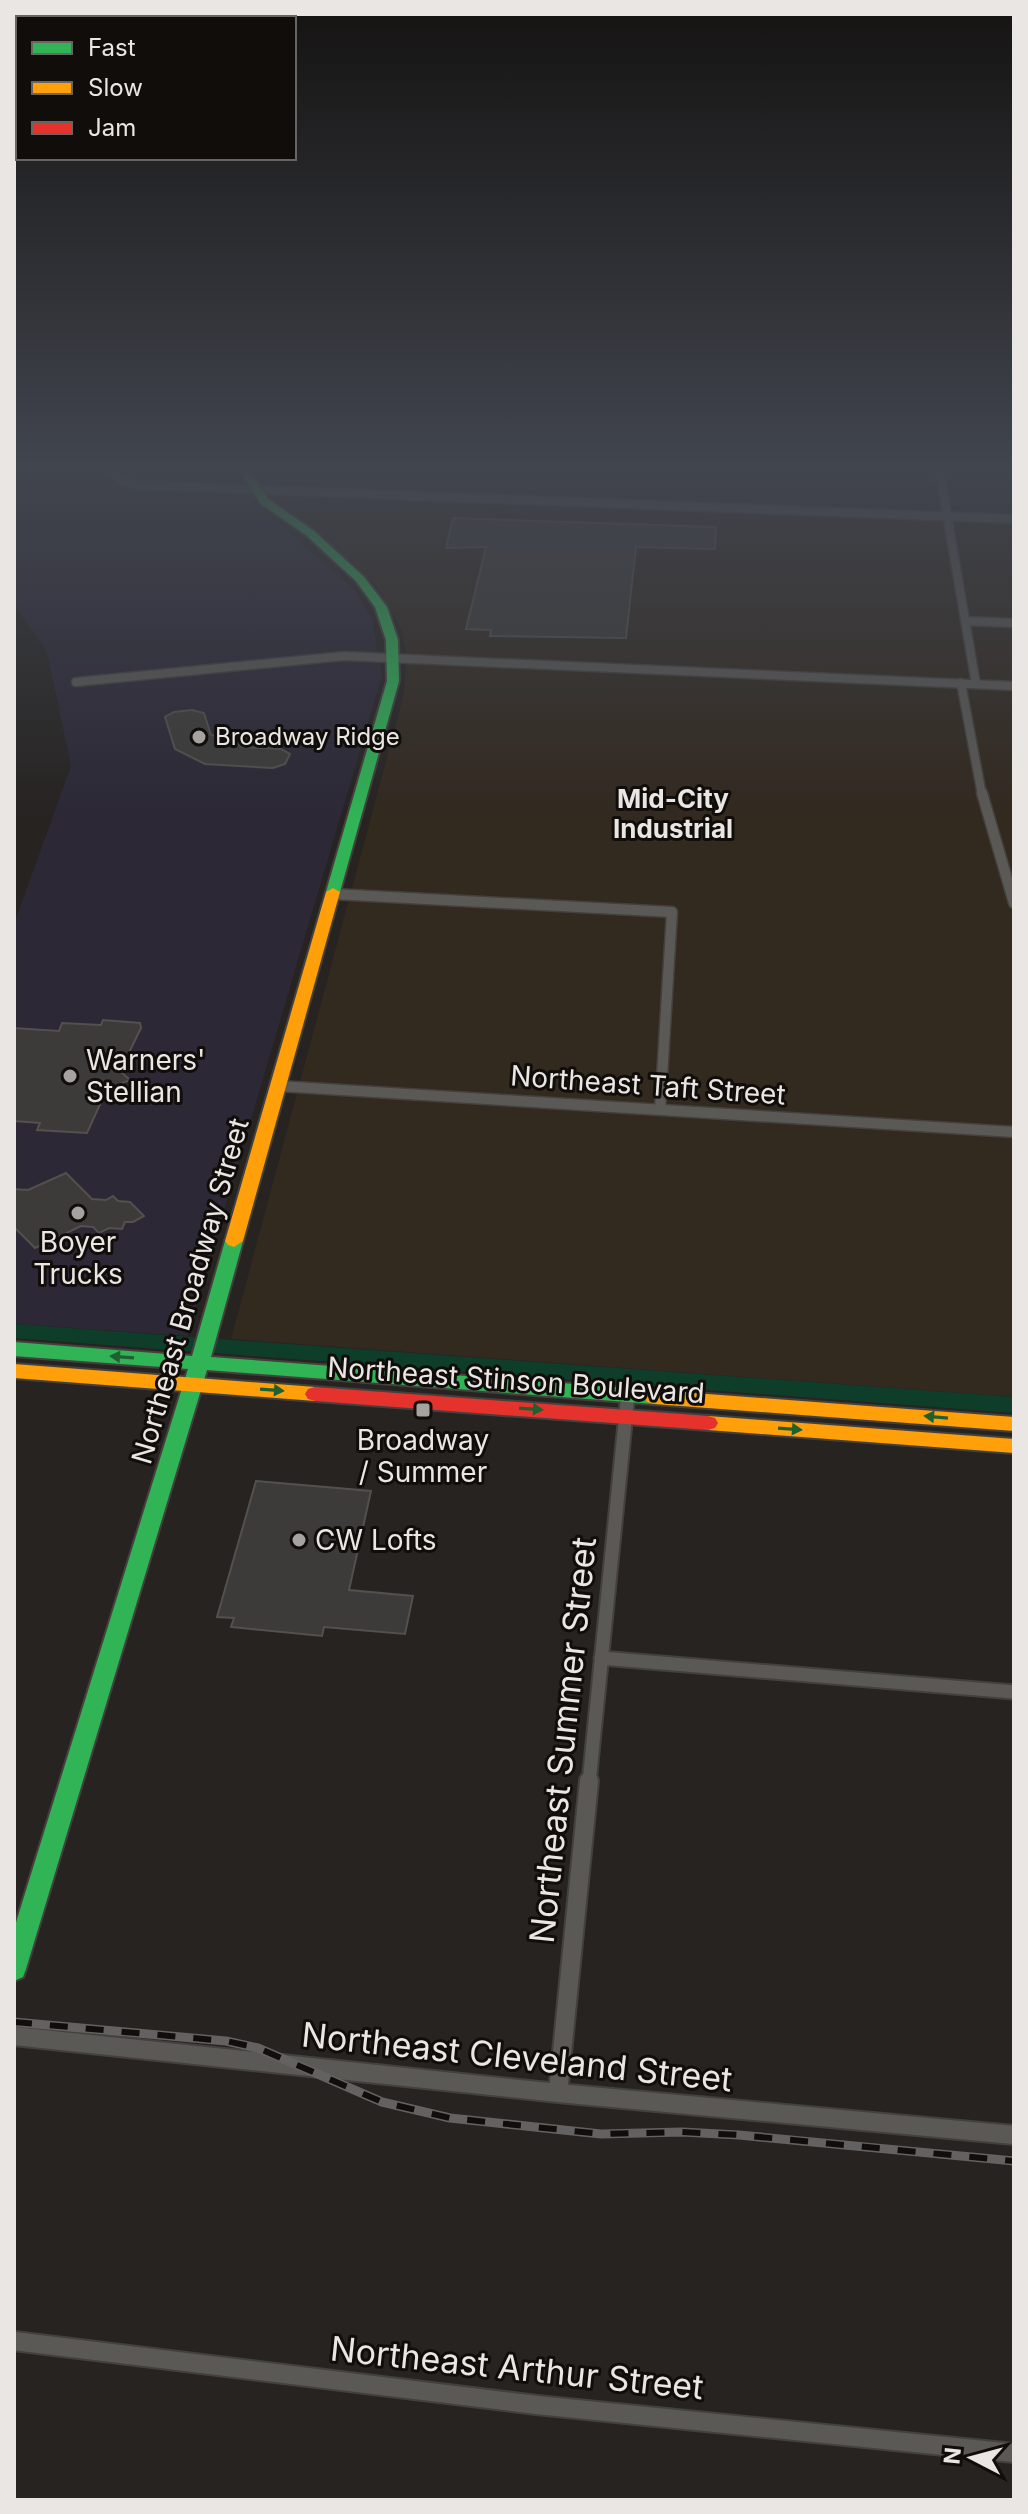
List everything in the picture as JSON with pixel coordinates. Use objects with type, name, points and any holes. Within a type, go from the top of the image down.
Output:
[{"type":"main road","name":"Northeast Broadway Street","points":[[14,1969],[194,1384],[390,698],[395,658],[388,625],[384,609],[366,585]]},
{"type":"main road","name":"Northeast Stinson Boulevard","points":[[14,1349],[1014,1424]]},
{"type":"main road","name":"Northeast Stinson Boulevard","points":[[14,1371],[1014,1446]]},
{"type":"street","points":[[959,585],[976,684]]},
{"type":"street","points":[[965,621],[1014,623]]},
{"type":"street","points":[[76,682],[307,657],[395,658],[1014,686]]},
{"type":"street","points":[[961,683],[979,784],[1014,903]]},
{"type":"street","points":[[333,894],[672,912],[660,1110]]},
{"type":"street","name":"Northeast Taft Street","points":[[278,1086],[1014,1132]]},
{"type":"street","name":"Northeast Summer Street","points":[[558,2093],[628,1393]]},
{"type":"street","points":[[601,1658],[1014,1692]]},
{"type":"street","name":"Northeast Cleveland Street","points":[[14,2036],[558,2093],[1014,2135]]},
{"type":"street","name":"Northeast Arthur Street","points":[[14,2341],[537,2405],[1014,2453]]},
{"type":"shaded area","points":[[14,585],[350,585],[372,620],[382,676],[187,1336],[14,1324],[14,924],[71,766],[47,652],[14,605]]},
{"type":"shaded area","points":[[375,585],[1014,585],[1014,1397],[231,1339],[404,694],[407,653],[401,629]]},
{"type":"green space","points":[[14,1324],[1014,1397],[1014,1413],[14,1338]]},
{"type":"building","points":[[477,585],[632,585],[626,638],[490,636],[491,630],[466,629]]},
{"type":"building","name":"Broadway Ridge","points":[[192,710],[204,713],[211,735],[232,739],[242,747],[281,749],[290,754],[285,764],[273,768],[205,764],[175,749],[165,717],[174,712]]},
{"type":"building","name":"Warners' Stellian","points":[[103,1020],[140,1023],[141,1028],[120,1071],[130,1080],[107,1089],[87,1133],[37,1130],[40,1123],[14,1121],[14,1028],[59,1031],[62,1023],[101,1025]]},
{"type":"building","name":"Boyer Trucks","points":[[66,1173],[92,1199],[106,1200],[113,1196],[118,1201],[130,1202],[144,1216],[133,1222],[125,1222],[122,1229],[109,1228],[99,1233],[93,1227],[81,1226],[35,1248],[14,1227],[14,1189],[28,1190]]},
{"type":"building","name":"CW Lofts","points":[[256,1481],[371,1491],[349,1590],[413,1596],[405,1634],[324,1627],[322,1636],[231,1627],[234,1618],[217,1617]]},
{"type":"railway","points":[[14,2022],[226,2041],[258,2048],[382,2102],[450,2118],[601,2134],[682,2132],[739,2135],[1014,2161]]},
{"type":"traffic: fast","points":[[333,892],[393,681],[392,640],[381,607],[365,585]]},
{"type":"traffic: fast","points":[[14,1969],[184,1418],[234,1241]]},
{"type":"traffic: fast","points":[[14,1349],[654,1397]]},
{"type":"traffic: slow","points":[[234,1241],[333,892]]},
{"type":"traffic: slow","points":[[14,1371],[315,1394]]},
{"type":"traffic: slow","points":[[654,1397],[1014,1424]]},
{"type":"traffic: slow","points":[[708,1423],[1014,1446]]},
{"type":"traffic: jam","points":[[315,1394],[708,1423]]},
{"type":"place","name":"Broadway Ridge","points":[[199,737]]},
{"type":"place","name":"Warners' Stellian","points":[[70,1076]]},
{"type":"place","name":"Boyer Trucks","points":[[78,1213]]},
{"type":"place","name":"Broadway / Summer","points":[[423,1410]]},
{"type":"place","name":"CW Lofts","points":[[299,1540]]},
{"type":"district","name":"Mid-City Industrial","points":[[673,814]]}]
